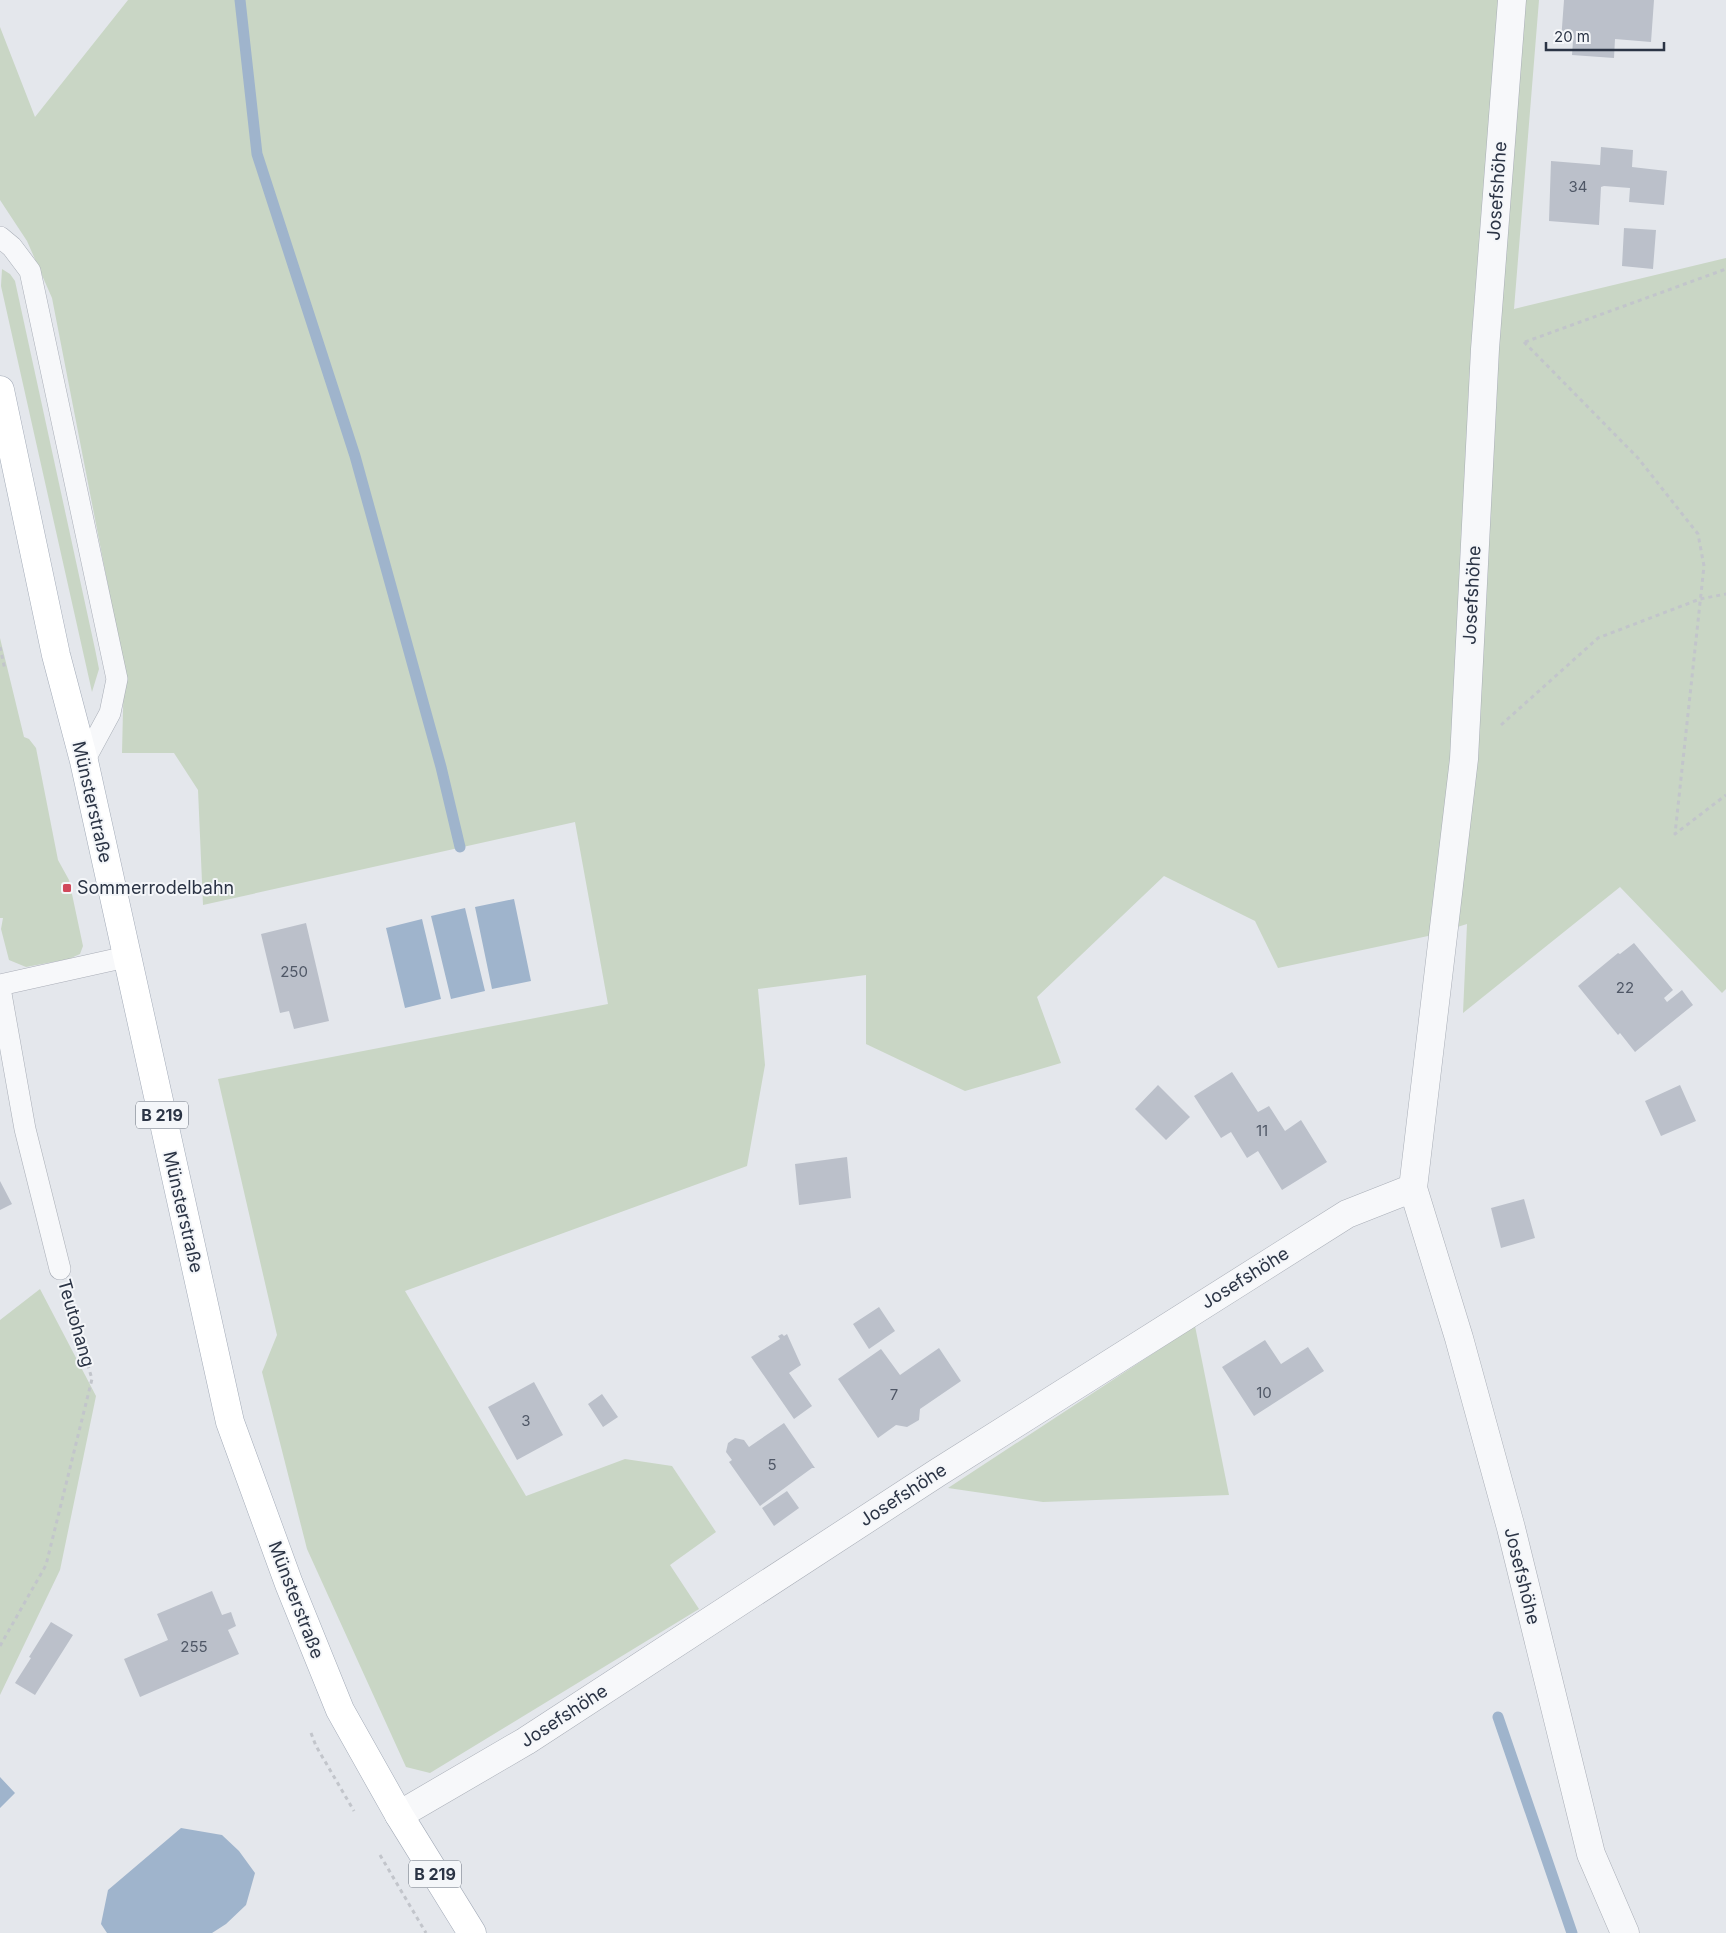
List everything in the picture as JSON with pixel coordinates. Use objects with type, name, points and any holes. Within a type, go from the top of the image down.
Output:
[{"type":"main road","name":"Münsterstraße","points":[[0,390],[56,655],[84,762],[230,1422],[289,1584],[340,1710],[399,1815],[472,1933]]},
{"type":"street","name":"Josefshöhe","points":[[1512,0],[1485,349],[1464,759],[1413,1188],[1459,1338],[1508,1519],[1591,1854],[1626,1933]]},
{"type":"street","name":"Josefshöhe","points":[[399,1815],[526,1741],[936,1473],[1347,1214],[1413,1188]]},
{"type":"lane","points":[[0,237],[12,247],[30,271],[117,678],[110,713],[84,762]]},
{"type":"lane","name":"Teutohang","points":[[60,1269],[25,1129],[0,987],[126,957]]},
{"type":"path","points":[[1726,269],[1524,342],[1638,458],[1698,534],[1704,566],[1675,834],[1726,795]]},
{"type":"path","points":[[1464,759],[1598,638],[1700,599],[1726,594]]},
{"type":"path","points":[[0,647],[6,670]]},
{"type":"path","name":"Teutohang","points":[[0,1646],[46,1565],[92,1379],[60,1269]]},
{"type":"green space","points":[[128,0],[1539,0],[1514,309],[1726,258],[1726,989],[1722,993],[1620,887],[1463,1013],[1467,924],[1428,936],[1278,968],[1255,921],[1164,876],[1037,997],[1061,1063],[965,1091],[866,1044],[866,975],[758,989],[765,1065],[747,1166],[405,1291],[526,1496],[625,1459],[672,1466],[716,1532],[670,1565],[699,1609],[430,1773],[406,1767],[307,1549],[262,1372],[277,1335],[218,1079],[608,1004],[575,822],[203,905],[198,790],[174,753],[122,753],[124,668],[52,298],[27,241],[0,200],[0,27],[35,117]]},
{"type":"green space","points":[[2,269],[10,274],[15,281],[95,649],[99,669],[92,692],[1,286]]},
{"type":"green space","points":[[0,638],[24,737],[29,739],[36,748],[58,860],[69,880],[83,946],[80,954],[69,959],[26,967],[9,960],[1,929],[3,918],[0,918]]},
{"type":"green space","points":[[40,1289],[96,1396],[60,1570],[0,1695],[0,1320]]},
{"type":"green space","points":[[1195,1326],[1229,1495],[1043,1502],[948,1488]]},
{"type":"water","points":[[514,899],[531,981],[492,989],[475,907]]},
{"type":"water","points":[[465,908],[485,991],[451,999],[431,916]]},
{"type":"water","points":[[422,919],[441,999],[405,1008],[386,928]]},
{"type":"water","points":[[0,1777],[15,1793],[0,1808]]},
{"type":"water","points":[[181,1828],[222,1835],[239,1851],[255,1873],[246,1905],[226,1924],[212,1933],[107,1933],[101,1924],[108,1890]]},
{"type":"building","points":[[1564,0],[1654,0],[1651,42],[1615,39],[1614,58],[1572,55],[1573,41],[1561,41]]},
{"type":"building","points":[[1601,147],[1633,150],[1632,167],[1667,171],[1664,205],[1629,202],[1630,188],[1604,186],[1601,187],[1599,225],[1549,221],[1551,161],[1600,165]]},
{"type":"building","points":[[1624,228],[1656,230],[1653,269],[1622,266]]},
{"type":"building","points":[[306,923],[329,1021],[294,1029],[289,1011],[280,1013],[261,934]]},
{"type":"building","points":[[1634,943],[1673,990],[1664,998],[1667,1002],[1682,990],[1693,1005],[1635,1052],[1620,1033],[1618,1035],[1578,986],[1618,953],[1620,954]]},
{"type":"building","points":[[1232,1072],[1258,1112],[1269,1106],[1285,1131],[1301,1120],[1327,1162],[1282,1190],[1258,1151],[1247,1158],[1231,1132],[1221,1138],[1194,1096]]},
{"type":"building","points":[[1158,1085],[1190,1117],[1166,1140],[1135,1109]]},
{"type":"building","points":[[1680,1085],[1696,1121],[1661,1136],[1645,1101]]},
{"type":"building","points":[[847,1157],[851,1198],[799,1205],[795,1164]]},
{"type":"building","points":[[0,1181],[12,1204],[0,1210]]},
{"type":"building","points":[[1524,1199],[1535,1238],[1501,1248],[1491,1208]]},
{"type":"building","points":[[879,1307],[895,1331],[869,1349],[853,1324]]},
{"type":"building","points":[[782,1334],[784,1336],[787,1334],[801,1365],[789,1373],[812,1406],[794,1419],[751,1357],[780,1339],[778,1336]]},
{"type":"building","points":[[1265,1340],[1281,1364],[1308,1347],[1324,1371],[1254,1416],[1222,1367]]},
{"type":"building","points":[[939,1348],[961,1381],[920,1409],[919,1420],[907,1427],[896,1425],[878,1438],[838,1379],[881,1349],[900,1375]]},
{"type":"building","points":[[534,1382],[563,1435],[517,1460],[488,1407]]},
{"type":"building","points":[[602,1394],[618,1417],[603,1427],[588,1404]]},
{"type":"building","points":[[784,1423],[815,1468],[812,1468],[760,1506],[729,1462],[732,1460],[726,1452],[728,1443],[735,1438],[744,1440],[749,1447]]},
{"type":"building","points":[[787,1491],[799,1508],[774,1526],[762,1508]]},
{"type":"building","points":[[212,1591],[222,1615],[231,1612],[236,1626],[228,1630],[239,1654],[140,1697],[124,1659],[168,1640],[157,1614]]},
{"type":"building","points":[[51,1622],[73,1635],[35,1695],[15,1683]]},
{"type":"waterway","points":[[240,0],[257,154],[355,456],[441,767],[460,847]]},
{"type":"waterway","points":[[1498,1717],[1572,1933]]},
{"type":"place","name":"Sommerrodelbahn","points":[[67,888]]}]
